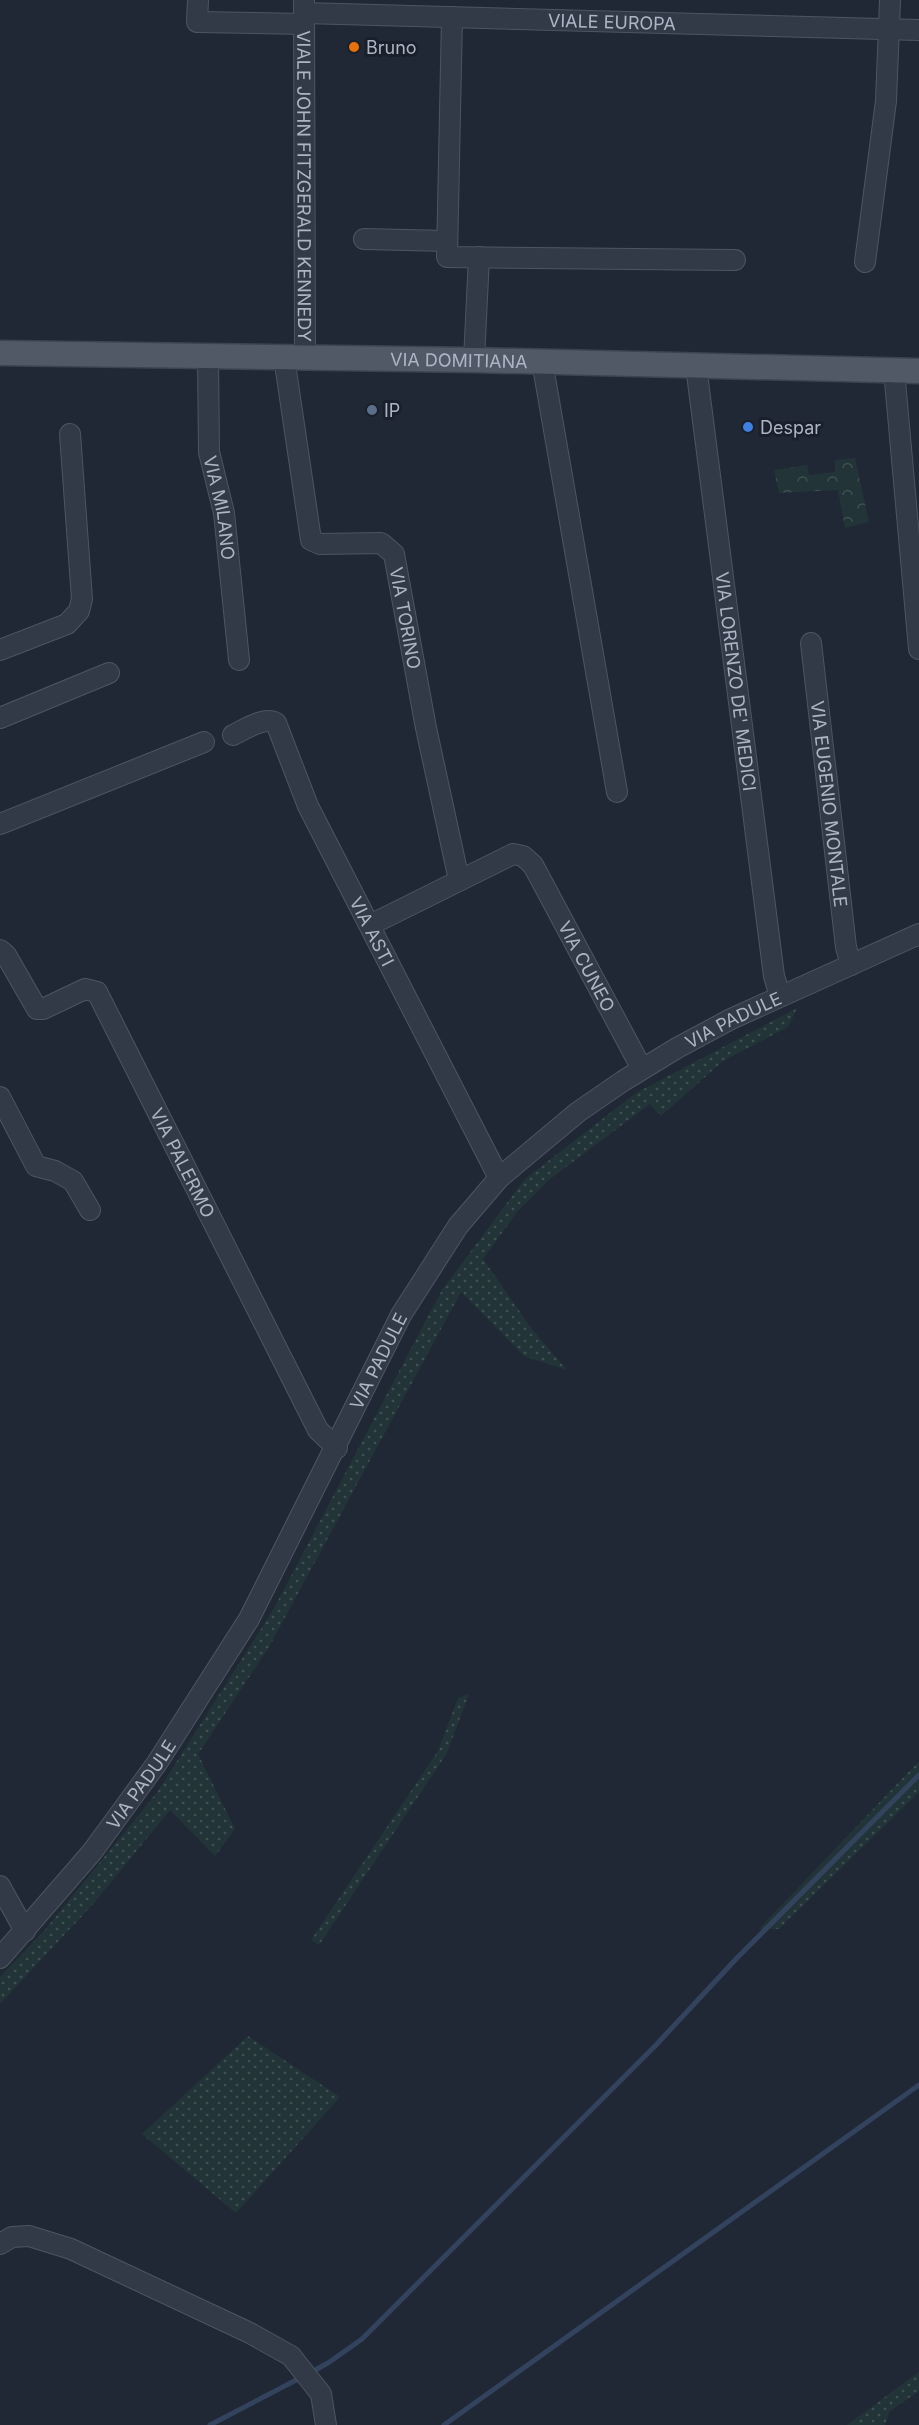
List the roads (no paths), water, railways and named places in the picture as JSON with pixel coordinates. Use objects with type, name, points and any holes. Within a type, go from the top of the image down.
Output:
[{"type":"main road","name":"VIA DOMITIANA","points":[[0,353],[542,361],[919,370]]},
{"type":"street","name":"VIALE EUROPA","points":[[198,0],[197,22],[304,12],[457,11],[890,27],[919,30]]},
{"type":"street","points":[[865,262],[886,101],[890,0]]},
{"type":"street","points":[[457,11],[447,257],[735,260]]},
{"type":"street","name":"VIALE JOHN FITZGERALD KENNEDY","points":[[294,357],[304,12]]},
{"type":"street","points":[[364,239],[447,241]]},
{"type":"street","points":[[474,360],[479,257]]},
{"type":"street","name":"VIA MILANO","points":[[208,356],[209,452],[224,513],[239,660]]},
{"type":"street","name":"VIA TORINO","points":[[294,357],[311,540],[320,544],[381,543],[394,554],[426,728],[459,880]]},
{"type":"street","points":[[542,361],[617,792]]},
{"type":"street","name":"VIA LORENZO DE' MEDICI","points":[[696,366],[772,964],[780,996]]},
{"type":"street","points":[[894,370],[919,649]]},
{"type":"street","points":[[0,650],[67,624],[79,611],[82,599],[70,434]]},
{"type":"street","name":"VIA EUGENIO MONTALE","points":[[811,643],[846,947],[851,965]]},
{"type":"street","points":[[0,718],[109,673]]},
{"type":"street","name":"VIA ASTI","points":[[233,735],[263,721],[276,723],[308,806],[499,1178]]},
{"type":"street","points":[[0,824],[204,742]]},
{"type":"street","name":"VIA CUNEO","points":[[459,880],[513,854],[523,856],[533,865],[642,1069]]},
{"type":"street","points":[[370,925],[459,880]]},
{"type":"street","name":"VIA PADULE","points":[[0,1958],[92,1851],[157,1764],[249,1619],[337,1448],[396,1325],[430,1267],[458,1226],[499,1178],[578,1112],[642,1069],[731,1019],[919,934]]},
{"type":"street","name":"VIA PALERMO","points":[[0,950],[6,955],[38,1009],[43,1009],[85,989],[97,992],[318,1430],[337,1448]]},
{"type":"street","points":[[0,1097],[36,1166],[55,1171],[73,1180],[90,1210]]},
{"type":"street","points":[[0,1886],[25,1930]]},
{"type":"street","points":[[0,2244],[12,2237],[29,2236],[71,2249],[250,2333],[291,2356],[321,2394],[327,2425]]},
{"type":"waterway","points":[[310,2373],[362,2339],[656,2045],[736,1959],[919,1775]]},
{"type":"waterway","points":[[444,2425],[919,2085]]},
{"type":"waterway","points":[[210,2425],[302,2377]]},
{"type":"place","name":"Bruno","points":[[354,47]]},
{"type":"place","name":"IP","points":[[372,410]]},
{"type":"place","name":"Despar","points":[[748,427]]}]
